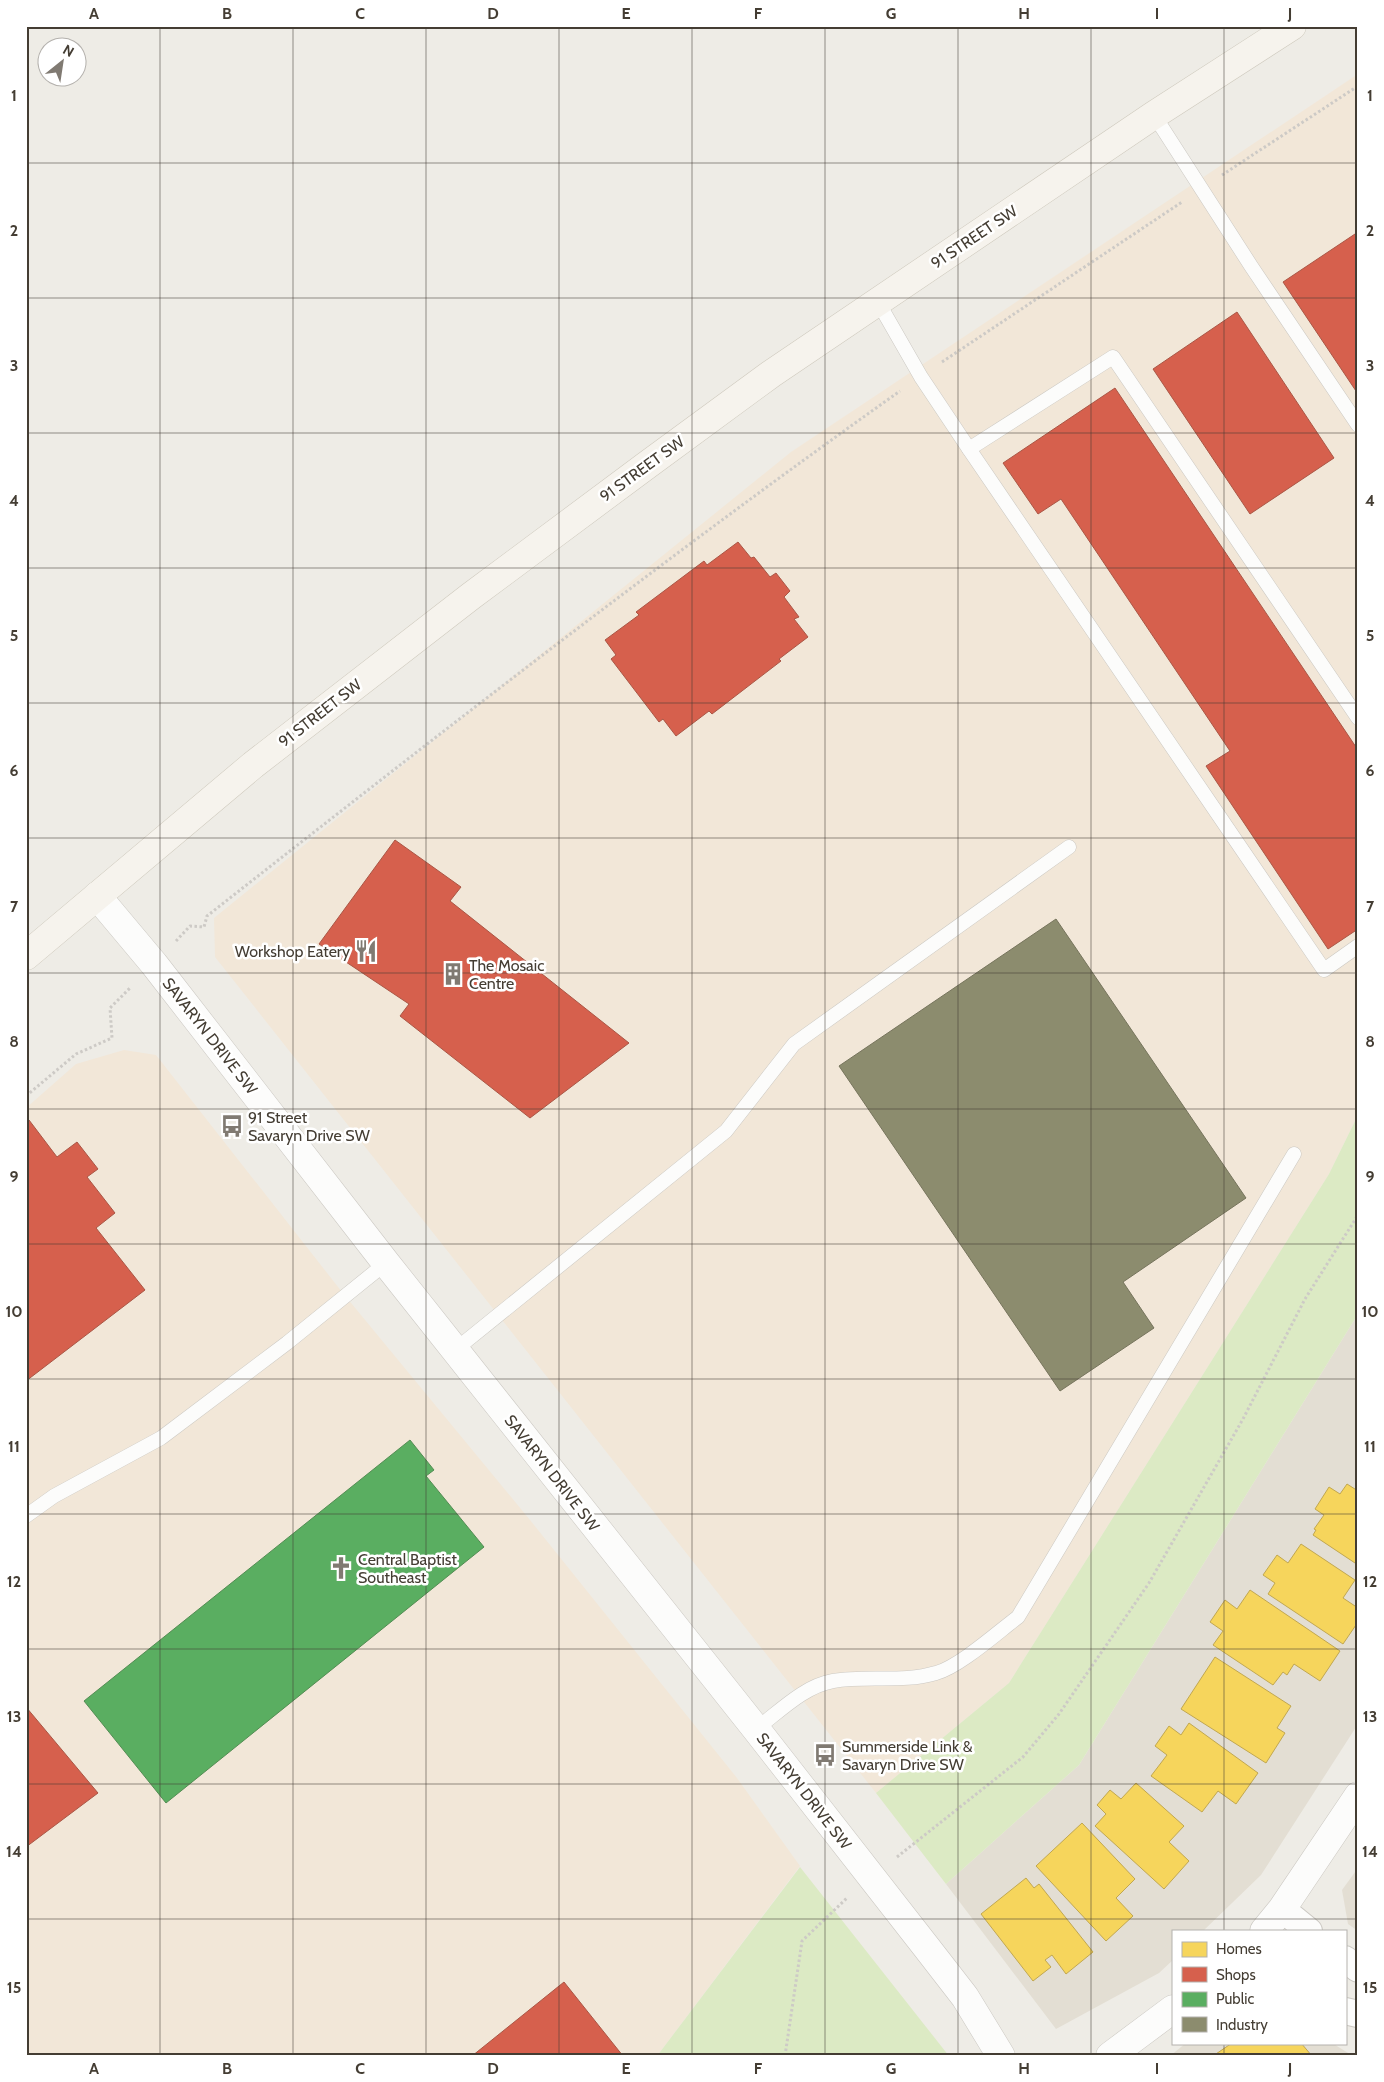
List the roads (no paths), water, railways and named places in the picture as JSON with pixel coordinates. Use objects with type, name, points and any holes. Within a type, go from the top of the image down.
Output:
[{"type":"main road","name":"91 STREET SW","points":[[26,956],[253,765],[471,596],[771,374],[1154,115],[1292,26]]},
{"type":"street","name":"SAVARYN DRIVE SW","points":[[97,896],[159,971],[386,1263],[965,1997],[1001,2056]]},
{"type":"street","points":[[1265,1930],[1282,1909],[1358,1796]]},
{"type":"street","points":[[1282,1909],[1308,1930]]},
{"type":"street","points":[[1346,1960],[1358,1969]]},
{"type":"street","points":[[1110,2056],[1172,2010]]},
{"type":"lane","points":[[1154,115],[1358,426]]},
{"type":"lane","points":[[878,302],[921,376],[968,450],[1324,970],[1358,946]]},
{"type":"lane","points":[[968,450],[1113,357],[1358,718]]},
{"type":"lane","points":[[455,1350],[726,1131],[794,1044],[1069,847]]},
{"type":"lane","points":[[756,1730],[818,1685],[834,1681],[919,1677],[938,1673],[954,1665],[1018,1617],[1294,1154]]},
{"type":"lane","points":[[26,1516],[54,1496],[161,1438],[288,1343],[386,1263]]},
{"type":"place","name":"Workshop Eatery","points":[[366,951]]},
{"type":"place","name":"The Mosaic Centre","points":[[453,974]]},
{"type":"place","name":"91 Street Savaryn Drive SW","points":[[232,1126]]},
{"type":"place","name":"Central Baptist Southeast","points":[[341,1568]]},
{"type":"place","name":"Summerside Link & Savaryn Drive SW","points":[[825,1755]]}]
